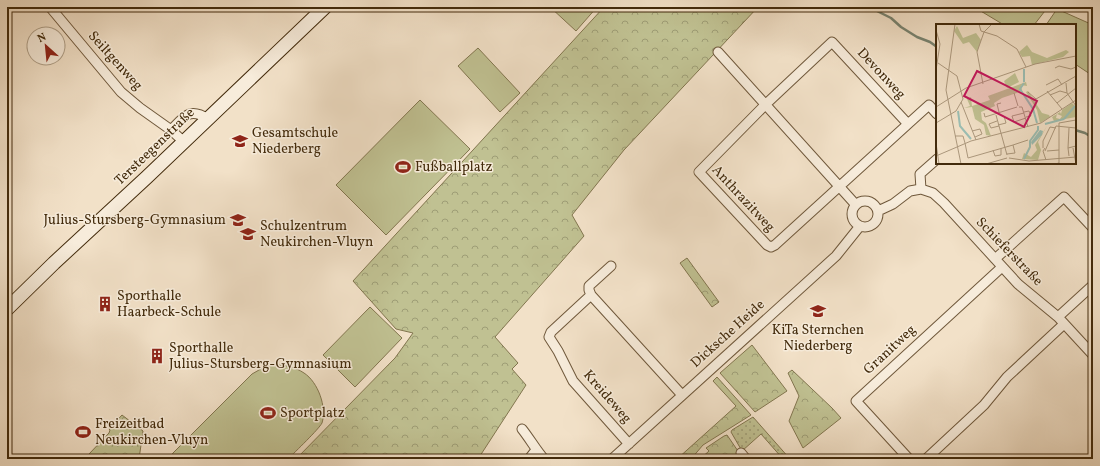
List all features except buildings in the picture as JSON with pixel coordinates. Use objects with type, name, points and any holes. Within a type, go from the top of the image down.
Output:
[{"type":"street","name":"Seiltgenweg","points":[[50,7],[121,92],[140,108],[171,130],[184,142]]},
{"type":"street","name":"Tersteegenstraße","points":[[7,309],[325,7]]},
{"type":"street","name":"Devonweg","points":[[766,104],[832,42],[908,124]]},
{"type":"street","points":[[718,52],[856,205]]},
{"type":"street","name":"Anthrazitweg","points":[[766,104],[698,172],[767,245],[771,247],[839,186]]},
{"type":"street","points":[[839,186],[929,105],[936,113]]},
{"type":"street","points":[[171,130],[190,113],[199,113],[208,119]]},
{"type":"street","points":[[878,211],[893,204],[910,192],[921,189],[920,174],[936,160]]},
{"type":"street","name":"Schieferstraße","points":[[921,189],[933,193],[944,203],[1018,284],[1058,317],[1093,355]]},
{"type":"street","points":[[995,259],[1064,197],[1093,228]]},
{"type":"street","points":[[860,202],[868,202],[876,207],[878,211],[875,223],[868,227],[860,226],[852,217],[853,208],[860,202]]},
{"type":"street","name":"Dicksche Heide","points":[[612,459],[836,256],[860,226]]},
{"type":"street","name":"Kreideweg","points":[[611,266],[589,286],[591,295],[551,332],[548,337],[558,351],[573,381],[629,444]]},
{"type":"street","name":"Granitweg","points":[[909,459],[856,401],[1002,267]]},
{"type":"street","points":[[1058,317],[1093,285]]},
{"type":"street","points":[[591,295],[682,395]]},
{"type":"street","points":[[926,459],[984,405],[1007,377],[1064,324]]},
{"type":"street","points":[[522,429],[544,459]]},
{"type":"street","points":[[529,459],[536,450]]},
{"type":"green space","points":[[550,7],[597,7],[576,31]]},
{"type":"green space","points":[[604,7],[758,7],[624,150],[572,215],[584,236],[495,337],[518,363],[512,369],[526,385],[478,459],[296,459],[395,358],[413,333],[396,329],[353,281]]},
{"type":"green space","points":[[974,7],[1048,7],[1035,24],[1002,24]]},
{"type":"green space","points":[[1057,9],[1093,25],[1093,76],[1076,65],[1076,24],[1047,24]]},
{"type":"green space","points":[[478,48],[520,93],[500,112],[458,66]]},
{"type":"green space","name":"Fußballplatz","points":[[420,100],[470,149],[386,235],[336,185]]},
{"type":"green space","points":[[687,258],[719,302],[712,307],[680,263]]},
{"type":"green space","points":[[370,307],[402,338],[355,387],[323,355]]},
{"type":"green space","points":[[752,345],[787,391],[755,412],[720,373]]},
{"type":"green space","name":"Sportplatz","points":[[275,365],[294,368],[309,377],[320,395],[323,410],[322,423],[320,426],[288,459],[169,459],[173,453],[252,374],[266,366]]},
{"type":"green space","points":[[792,370],[841,418],[803,448],[789,421],[799,396],[788,373]]},
{"type":"green space","points":[[717,377],[751,415],[703,445],[691,459],[677,459],[736,406],[713,381]]},
{"type":"green space","points":[[122,415],[143,431],[139,459],[86,459],[109,433],[109,429]]},
{"type":"green space","points":[[753,417],[790,459],[783,459],[761,434],[742,451],[731,432]]},
{"type":"green space","points":[[727,435],[740,454],[734,459],[700,459],[709,451],[706,448]]},
{"type":"waterway","points":[[869,7],[891,18],[901,27],[936,46]]},
{"type":"waterway","points":[[1076,130],[1085,133],[1093,138]]},
{"type":"place","name":"Gesamtschule Niederberg","points":[[240,141]]},
{"type":"place","name":"Fußballplatz","points":[[403,167]]},
{"type":"place","name":"Julius-Stursberg-Gymnasium","points":[[238,220]]},
{"type":"place","name":"Schulzentrum Neukirchen-Vluyn","points":[[248,234]]},
{"type":"place","name":"Sporthalle Haarbeck-Schule","points":[[105,304]]},
{"type":"place","name":"KiTa Sternchen Niederberg","points":[[818,311]]},
{"type":"place","name":"Sporthalle Julius-Stursberg-Gymnasium","points":[[157,356]]},
{"type":"place","name":"Sportplatz","points":[[268,413]]},
{"type":"place","name":"Freizeitbad Neukirchen-Vluyn","points":[[83,432]]}]
